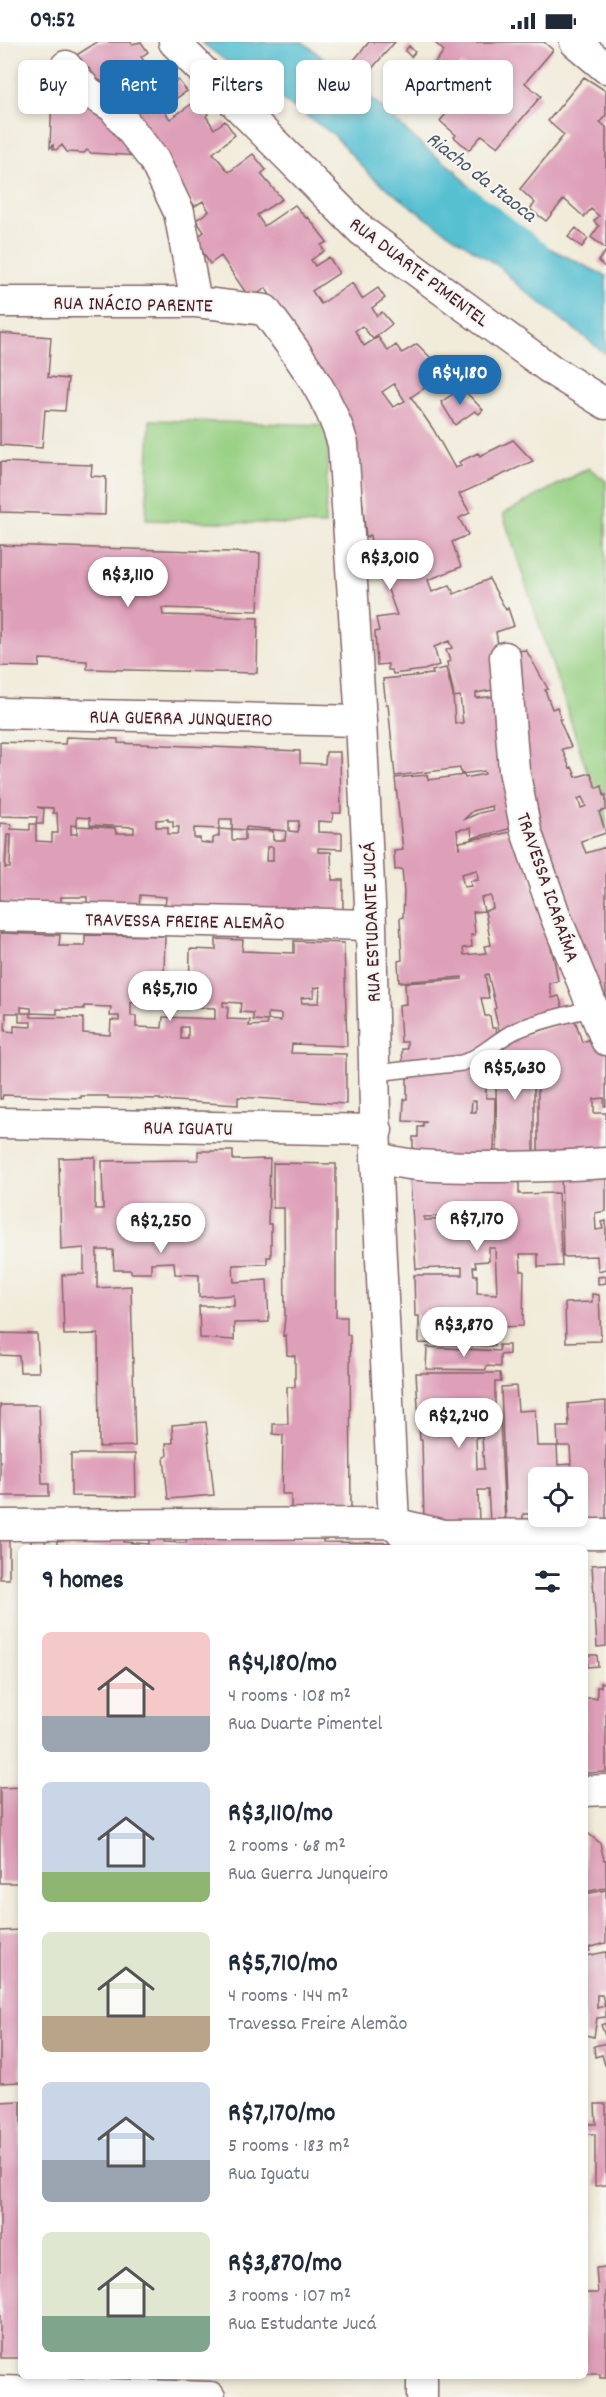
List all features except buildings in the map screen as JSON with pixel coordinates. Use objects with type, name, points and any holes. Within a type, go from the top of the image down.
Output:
[{"type":"street","name":"RUA DUARTE PIMENTEL","points":[[174,42],[362,231],[553,371],[606,404]]},
{"type":"street","points":[[575,42],[606,68]]},
{"type":"street","points":[[88,92],[113,107],[154,160],[179,212],[196,302]]},
{"type":"street","name":"RUA INÁCIO PARENTE","points":[[0,302],[196,302],[265,310]]},
{"type":"street","name":"RUA ESTUDANTE JUCÁ","points":[[265,310],[323,395],[337,421],[343,444],[362,721],[376,1073],[376,1143],[394,1523]]},
{"type":"street","name":"TRAVESSA ICARAÍMA","points":[[506,657],[514,770],[526,831],[555,915],[606,1040]]},
{"type":"street","name":"RUA GUERRA JUNQUEIRO","points":[[0,713],[362,721]]},
{"type":"street","name":"TRAVESSA FREIRE ALEMÃO","points":[[0,916],[371,925]]},
{"type":"street","name":"RUA IGUATU","points":[[0,1123],[376,1143],[396,1163],[424,1166],[545,1167],[606,1163]]},
{"type":"street","points":[[0,1525],[394,1523],[444,1535],[606,1534]]},
{"type":"street","points":[[394,1523],[416,1545]]},
{"type":"street","points":[[422,2379],[422,2397]]},
{"type":"street","points":[[0,2391],[210,2397]]},
{"type":"lane","points":[[376,1073],[462,1063],[473,1059],[515,1031],[593,1008]]},
{"type":"green space","points":[[150,420],[329,425],[325,525],[146,520]]},
{"type":"green space","points":[[589,468],[606,481],[606,829],[503,514]]},
{"type":"water","points":[[201,42],[303,42],[325,60],[296,60],[296,109],[284,101],[284,60],[225,60]]},
{"type":"water","points":[[371,98],[383,109],[383,114],[389,114],[423,146],[456,171],[495,217],[518,233],[606,276],[606,354],[519,286],[501,268],[426,218],[369,174],[333,134],[303,114],[371,114]]},
{"type":"waterway","name":"Riacho da Itaoca","points":[[469,191],[545,250]]}]
